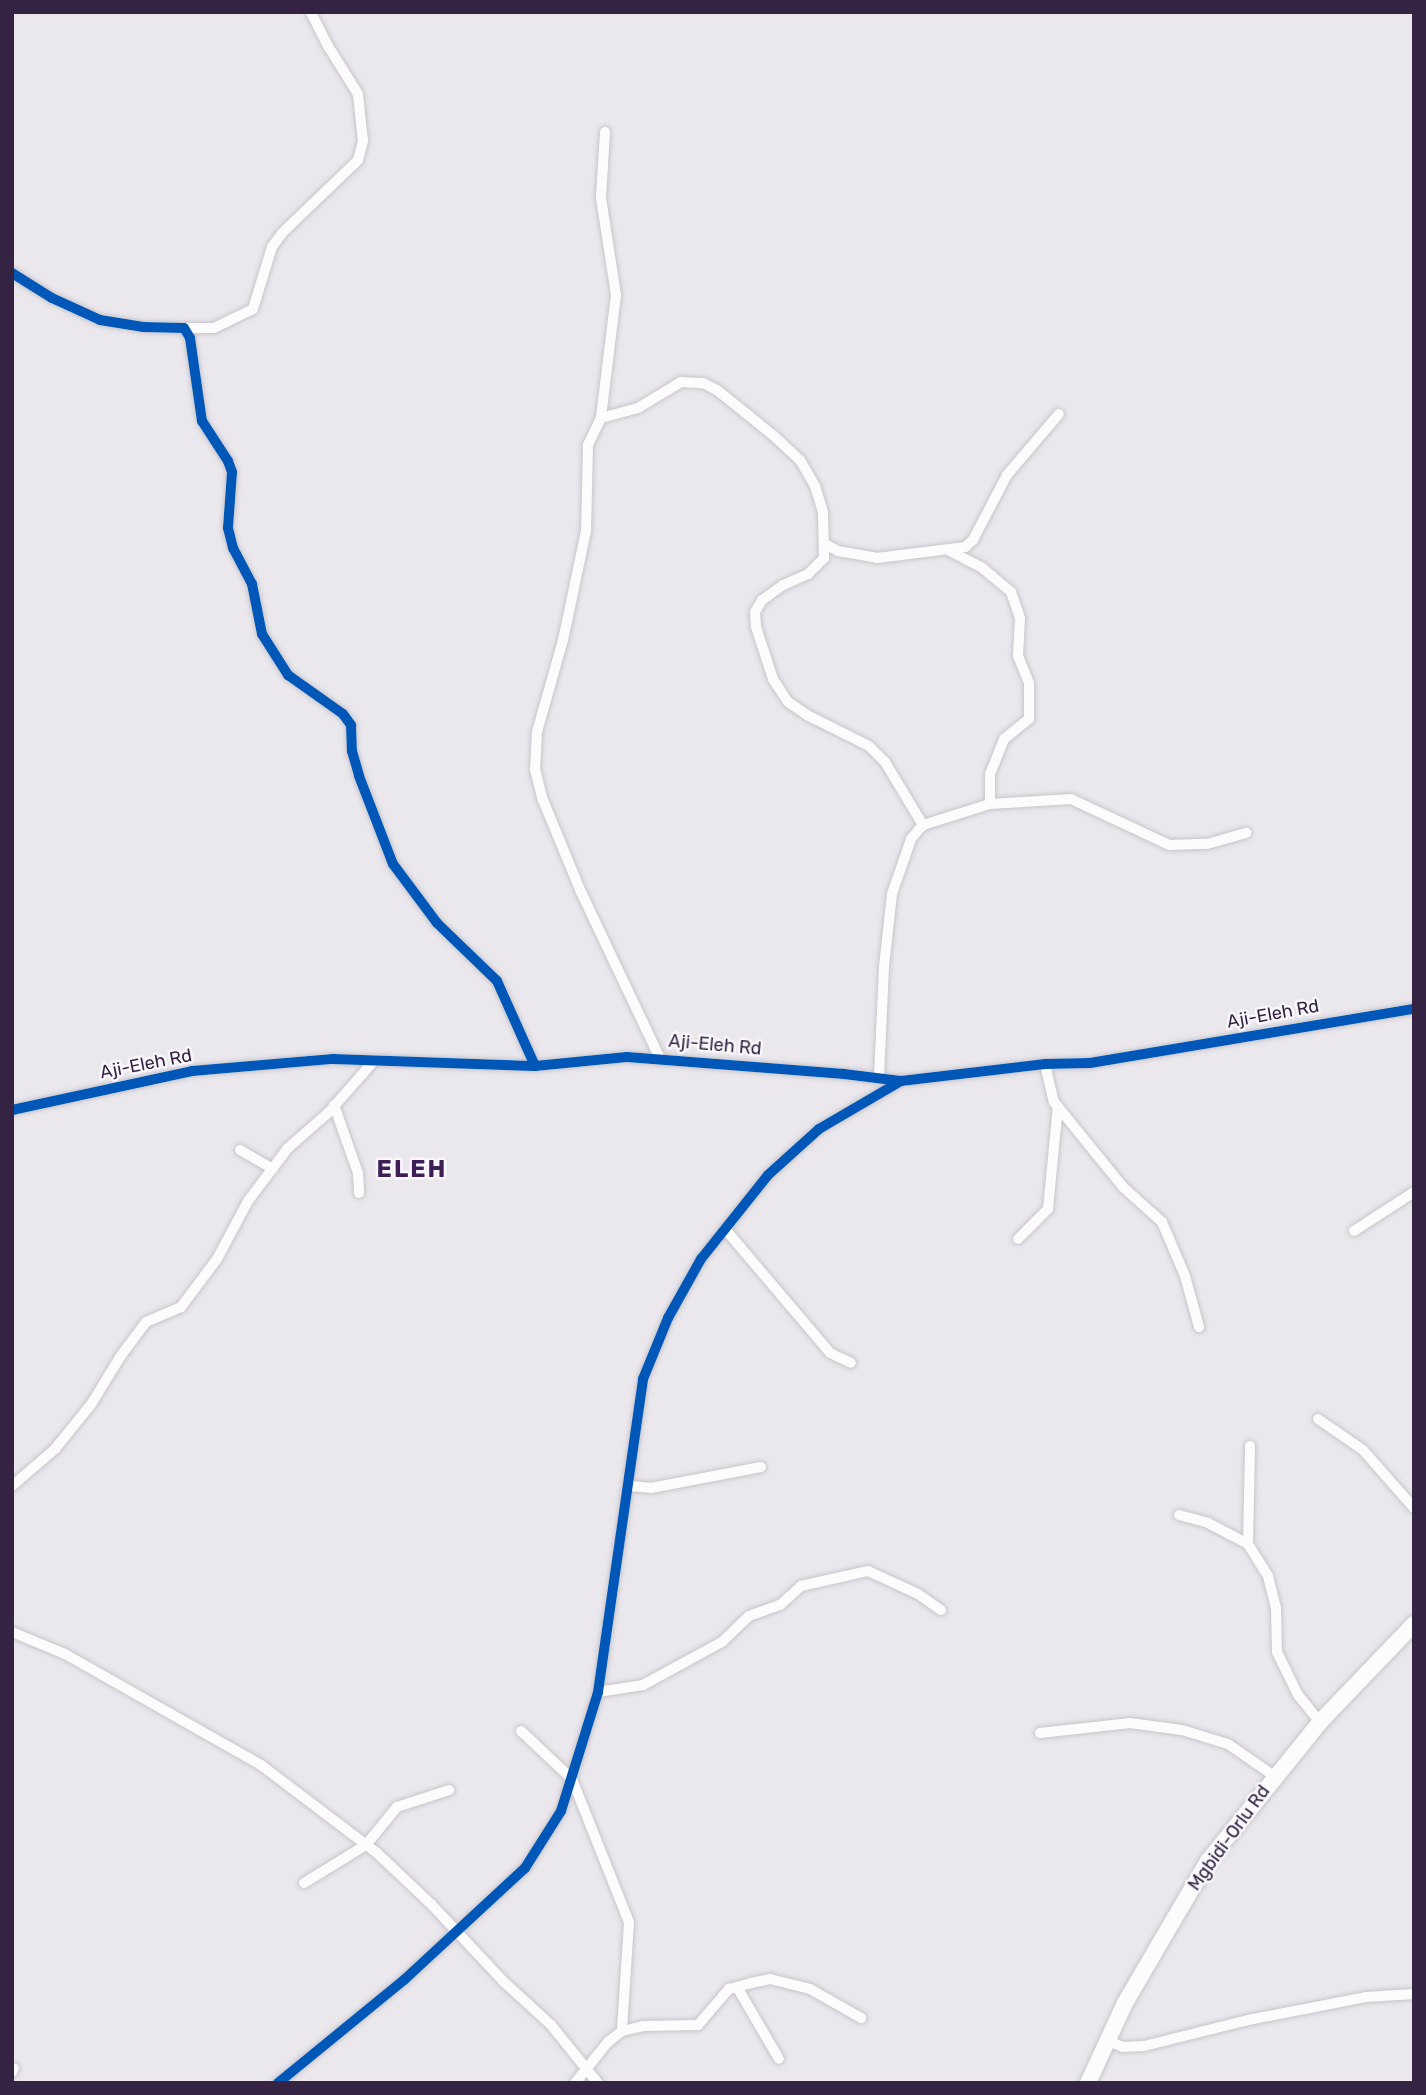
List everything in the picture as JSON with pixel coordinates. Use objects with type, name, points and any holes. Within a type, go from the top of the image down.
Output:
[{"type":"main road","name":"Mgbidi-Orlu Rd","points":[[1088,2083],[1125,2003],[1208,1861],[1320,1722],[1414,1625]]},
{"type":"street","points":[[12,273],[52,298],[100,320],[143,327],[214,328],[253,309],[266,263],[277,240],[359,160],[363,141],[358,94],[328,46],[311,12]]},
{"type":"street","points":[[605,132],[601,198],[616,295],[601,418],[589,445],[586,531],[563,640],[537,732],[535,769],[543,800],[581,892],[660,1058]]},
{"type":"street","points":[[184,328],[190,338],[202,421],[228,461],[232,472],[228,528],[233,548],[252,584],[262,634],[288,675],[343,713],[351,725],[352,751],[359,776],[393,864],[437,923],[497,981],[534,1066]]},
{"type":"street","points":[[601,418],[638,408],[681,382],[703,383],[717,390],[800,460],[815,486],[823,513],[824,558],[808,574],[783,585],[762,600],[755,612],[762,653],[773,679],[788,702],[807,715],[869,746],[885,762],[923,825]]},
{"type":"street","points":[[825,544],[846,553],[877,558],[950,551],[965,547],[973,540],[1007,475],[1059,414]]},
{"type":"street","points":[[950,551],[981,567],[1011,592],[1020,618],[1018,656],[1029,683],[1029,719],[1004,739],[990,774],[990,804]]},
{"type":"street","points":[[879,1078],[884,967],[892,894],[911,839],[923,825],[990,804],[1071,799],[1169,845],[1207,844],[1246,833]]},
{"type":"street","name":"Aji-Eleh Rd","points":[[12,1110],[192,1071],[333,1059],[534,1066],[626,1057],[660,1058],[901,1081],[1045,1064],[1090,1063],[1414,1009]]},
{"type":"street","points":[[12,1486],[55,1449],[92,1404],[120,1357],[146,1322],[181,1307],[217,1259],[248,1200],[288,1149],[334,1105],[373,1062]]},
{"type":"street","points":[[1045,1064],[1058,1106],[1123,1187],[1162,1222],[1185,1276],[1199,1327]]},
{"type":"street","points":[[278,2083],[404,1980],[525,1868],[561,1811],[598,1692],[630,1486],[643,1379],[668,1318],[701,1259],[768,1175],[819,1129],[901,1081]]},
{"type":"street","points":[[334,1105],[358,1173],[359,1193]]},
{"type":"street","points":[[1018,1238],[1048,1209],[1058,1106]]},
{"type":"street","points":[[240,1150],[273,1169]]},
{"type":"street","points":[[1354,1231],[1414,1192]]},
{"type":"street","points":[[725,1229],[830,1353],[851,1363]]},
{"type":"street","points":[[1318,1419],[1363,1450],[1414,1508]]},
{"type":"street","points":[[1250,1446],[1248,1544],[1270,1587],[1276,1609],[1277,1652],[1298,1695],[1320,1722]]},
{"type":"street","points":[[630,1486],[651,1488],[761,1467]]},
{"type":"street","points":[[1179,1515],[1208,1523],[1248,1544]]},
{"type":"street","points":[[598,1692],[643,1685],[722,1642],[749,1616],[780,1605],[801,1586],[867,1571],[918,1594],[941,1610]]},
{"type":"street","points":[[12,1632],[65,1654],[261,1765],[366,1845],[431,1903],[454,1931],[551,2025],[587,2066],[598,2083]]},
{"type":"street","points":[[1040,1733],[1130,1723],[1182,1730],[1228,1744],[1274,1776]]},
{"type":"street","points":[[521,1731],[572,1779],[629,1922],[622,2031]]},
{"type":"street","points":[[304,1883],[366,1845],[397,1807],[449,1790]]},
{"type":"street","points":[[575,2083],[587,2066],[622,2031],[643,2026],[698,2025],[708,2017],[720,1997],[737,1987],[770,1979],[810,1989],[861,2018]]},
{"type":"street","points":[[737,1987],[779,2059]]},
{"type":"street","points":[[1107,2040],[1123,2047],[1144,2046],[1287,2012],[1366,1997],[1414,1993]]},
{"type":"cycle path","points":[[12,273],[52,298],[100,320],[143,327],[184,328],[190,338],[202,421],[228,461],[232,472],[228,528],[233,548],[252,584],[262,634],[288,675],[343,714],[351,725],[352,751],[359,776],[393,864],[437,923],[497,981],[535,1066]]},
{"type":"cycle path","points":[[12,1110],[192,1071],[333,1059],[535,1066],[627,1057],[901,1081],[1045,1064],[1090,1063],[1414,1009]]},
{"type":"cycle path","points":[[278,2083],[404,1980],[525,1868],[561,1811],[598,1692],[643,1379],[668,1318],[701,1259],[768,1175],[819,1129],[901,1081]]},
{"type":"district","name":"ELEH","points":[[412,1170]]}]
